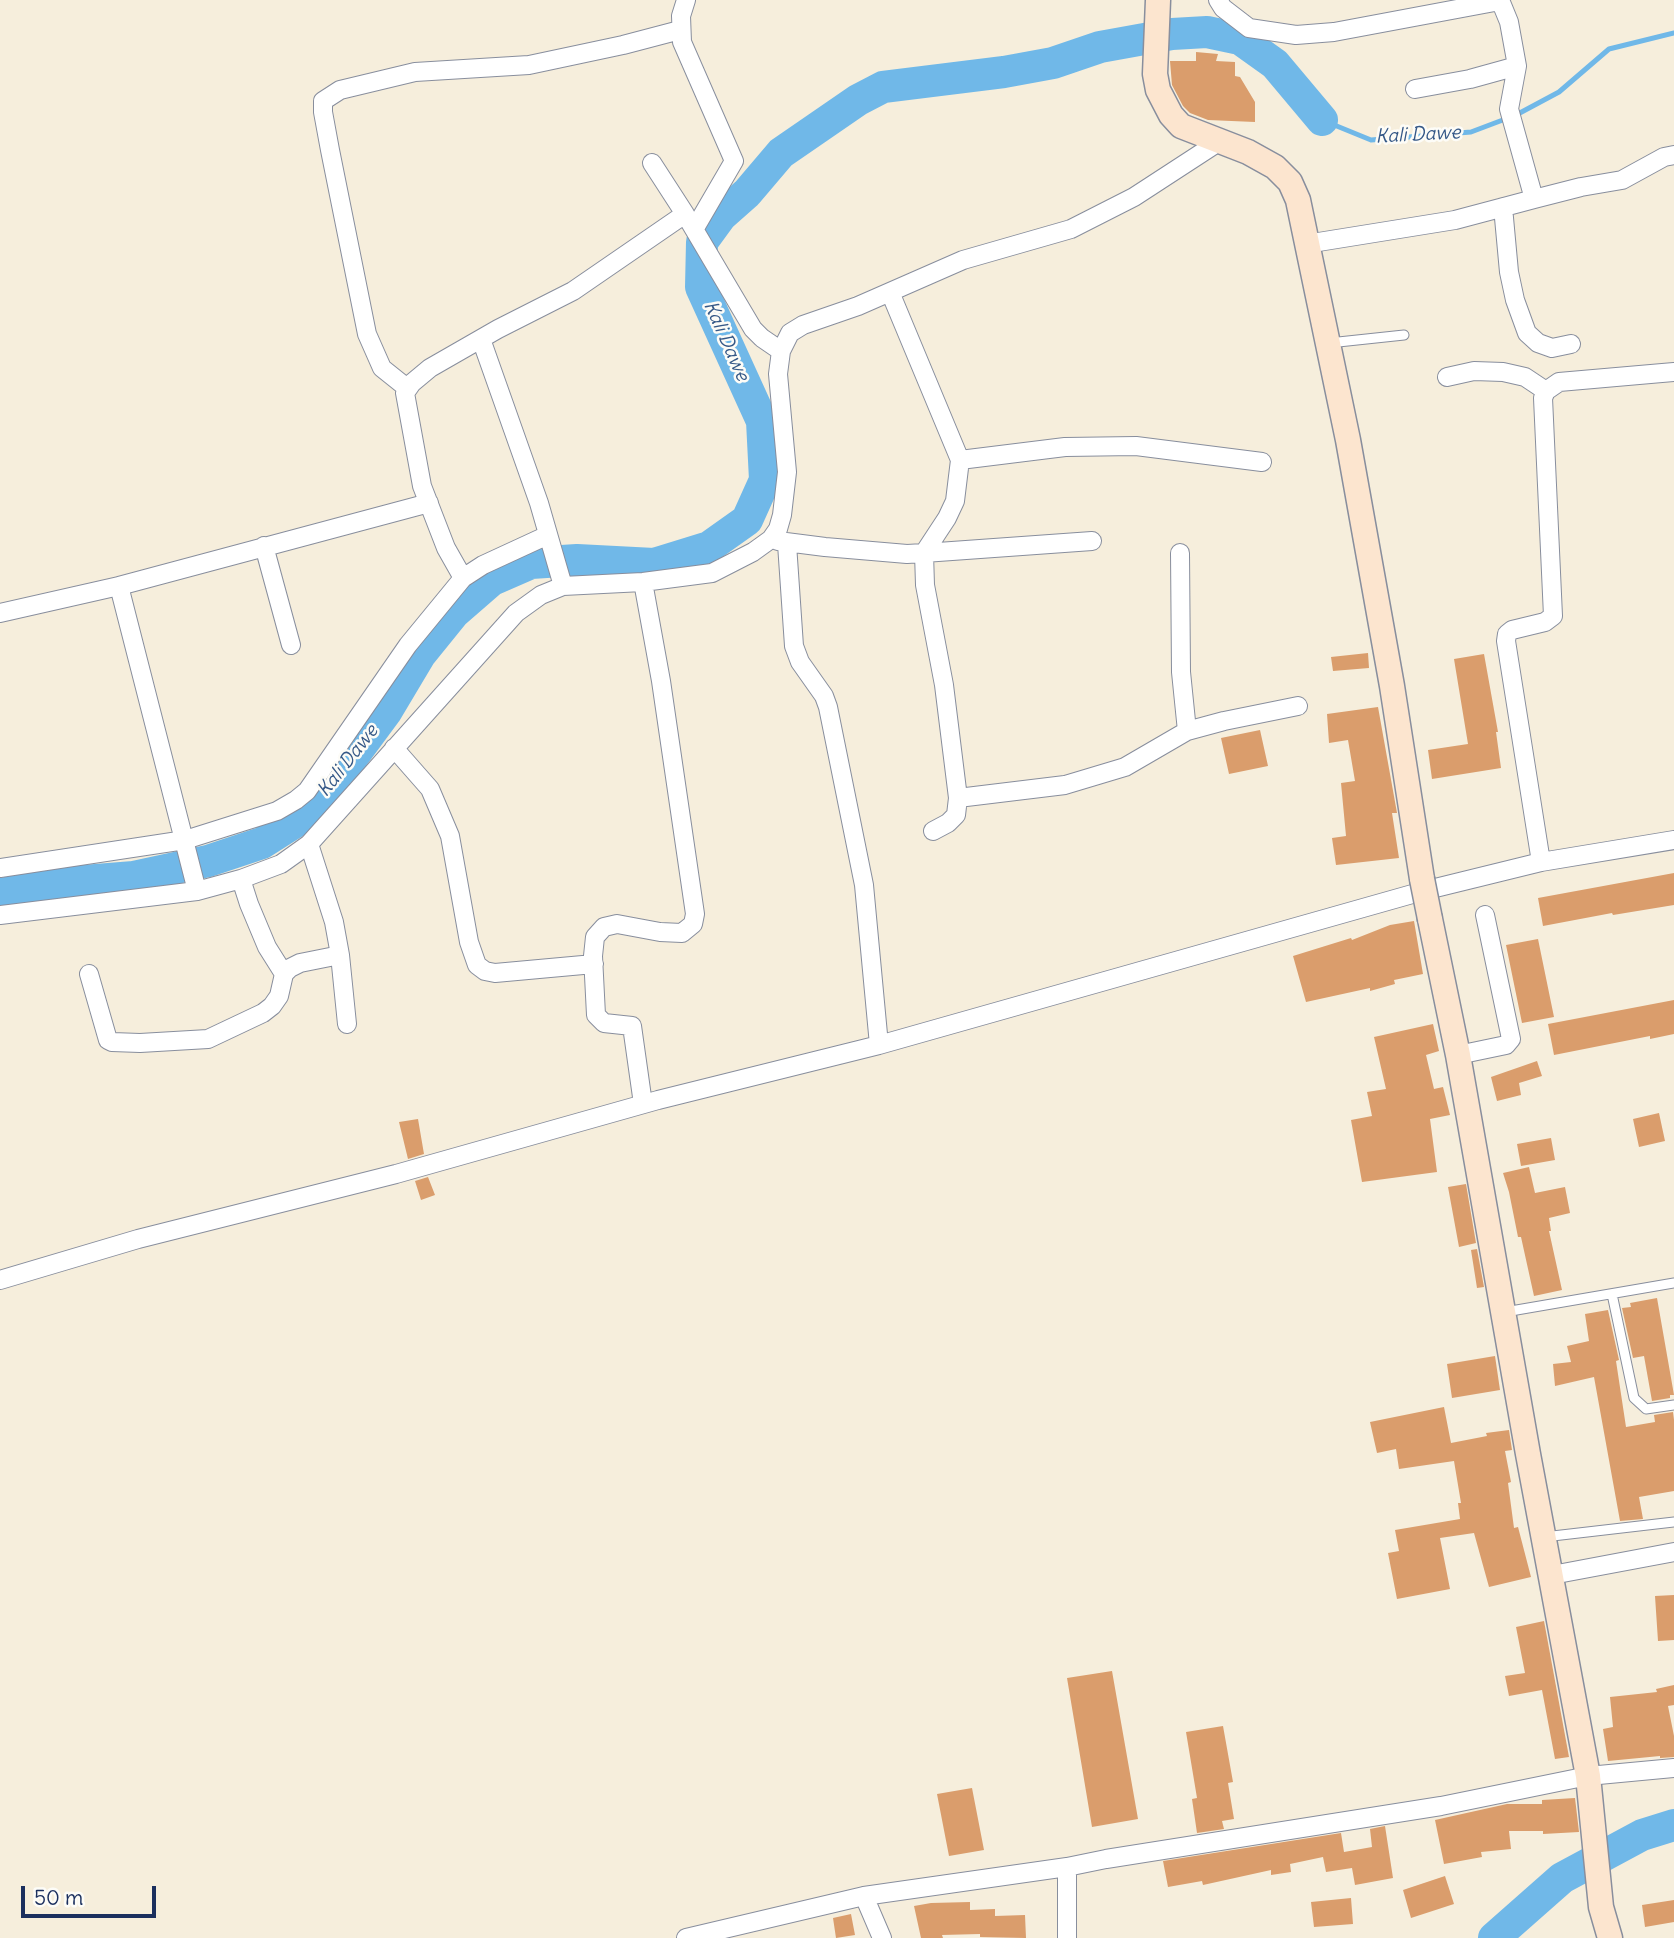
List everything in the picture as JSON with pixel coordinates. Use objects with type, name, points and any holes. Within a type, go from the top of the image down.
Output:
[{"type":"main road","points":[[1157,7],[1154,59],[1158,90],[1171,115],[1181,126],[1275,167],[1290,182],[1298,200],[1349,440],[1422,879],[1458,1055],[1589,1781],[1601,1907],[1610,1938]]},
{"type":"street","points":[[463,578],[446,548],[429,503],[415,457],[405,393],[407,388],[430,369],[527,313],[573,291],[690,221],[734,161],[682,42],[681,16],[686,0]]},
{"type":"street","points":[[1218,0],[1223,8],[1249,28],[1296,35],[1334,33],[1500,1],[1509,22],[1517,66],[1509,109],[1534,199]]},
{"type":"street","points":[[407,388],[382,368],[367,334],[330,150],[323,101],[340,90],[415,72],[529,65],[680,30]]},
{"type":"street","points":[[1415,89],[1470,79],[1517,66]]},
{"type":"street","points":[[879,1045],[864,885],[828,707],[824,696],[800,662],[794,646],[779,541],[778,529],[787,472],[778,374],[781,351],[790,333],[803,325],[890,292],[963,260],[1071,229],[1134,197],[1220,141]]},
{"type":"street","points":[[1306,244],[1455,220],[1581,187],[1622,180],[1664,157],[1674,155]]},
{"type":"street","points":[[652,163],[710,253],[753,329],[781,351]]},
{"type":"street","points":[[1503,207],[1509,272],[1515,300],[1527,333],[1538,343],[1552,348],[1571,344]]},
{"type":"street","points":[[890,292],[960,460],[955,501],[924,554],[925,585],[944,685],[958,798],[956,815],[933,831]]},
{"type":"street","points":[[481,339],[540,503],[560,578]]},
{"type":"street","points":[[1447,377],[1475,371],[1503,372],[1525,377],[1546,390]]},
{"type":"street","points":[[1541,862],[1506,641],[1507,634],[1512,630],[1545,622],[1553,616],[1543,398],[1546,390],[1559,382],[1674,372]]},
{"type":"street","points":[[960,460],[1065,447],[1136,446],[1262,462]]},
{"type":"street","points":[[0,613],[120,586],[429,503]]},
{"type":"street","points":[[0,915],[241,879],[281,864],[309,844],[516,613],[560,578],[643,582],[712,573],[779,541],[924,554],[1091,541]]},
{"type":"street","points":[[0,868],[187,849],[277,811],[307,791],[408,645],[463,578],[483,565],[550,542]]},
{"type":"street","points":[[264,546],[291,645]]},
{"type":"street","points":[[1180,553],[1181,672],[1187,731]]},
{"type":"street","points":[[643,582],[661,681],[695,914],[693,924],[682,933],[617,924],[604,927],[595,937],[595,1011],[604,1023],[632,1026],[643,1104]]},
{"type":"street","points":[[120,586],[196,884]]},
{"type":"street","points":[[958,798],[1065,785],[1125,767],[1187,731],[1298,706]]},
{"type":"street","points":[[394,748],[430,789],[450,836],[469,942],[477,965],[485,971],[495,973],[594,964]]},
{"type":"street","points":[[0,1280],[138,1239],[396,1174],[643,1104],[879,1045],[1423,891],[1541,862],[1674,841]]},
{"type":"street","points":[[309,844],[334,922],[347,1024]]},
{"type":"street","points":[[241,879],[267,947],[285,974]]},
{"type":"street","points":[[1458,1055],[1506,1045],[1511,1040],[1485,915]]},
{"type":"street","points":[[89,974],[108,1040],[117,1043],[140,1043],[208,1039],[227,1032],[272,1006],[290,968],[300,963],[340,955]]},
{"type":"street","points":[[1552,1575],[1674,1552]]},
{"type":"street","points":[[686,1938],[864,1896],[1067,1867],[1674,1768]]},
{"type":"street","points":[[1067,1867],[1067,1938]]},
{"type":"street","points":[[864,1896],[882,1938]]},
{"type":"lane","points":[[1328,343],[1404,335]]},
{"type":"lane","points":[[1503,1312],[1674,1283]]},
{"type":"lane","points":[[1612,1293],[1634,1398],[1646,1409],[1674,1405]]},
{"type":"lane","points":[[1545,1537],[1674,1521]]},
{"type":"building","points":[[1196,52],[1218,54],[1216,61],[1235,62],[1235,76],[1240,77],[1255,102],[1255,122],[1208,120],[1190,113],[1183,106],[1172,85],[1170,61],[1196,61]]},
{"type":"building","points":[[1368,653],[1369,668],[1333,671],[1331,657]]},
{"type":"building","points":[[1484,654],[1498,732],[1501,768],[1432,779],[1428,750],[1468,744],[1454,659]]},
{"type":"building","points":[[1378,707],[1397,813],[1392,813],[1399,858],[1336,865],[1332,838],[1346,836],[1341,783],[1355,781],[1348,740],[1329,743],[1327,714]]},
{"type":"building","points":[[1260,730],[1268,766],[1229,774],[1221,738]]},
{"type":"building","points":[[1674,873],[1674,905],[1543,926],[1538,898]]},
{"type":"building","points":[[1414,921],[1423,974],[1394,980],[1395,984],[1370,991],[1370,988],[1306,1002],[1293,956],[1351,938],[1352,940],[1390,925]]},
{"type":"building","points":[[1538,939],[1554,1017],[1522,1023],[1506,945]]},
{"type":"building","points":[[1674,1000],[1674,1034],[1650,1039],[1650,1036],[1554,1055],[1548,1024]]},
{"type":"building","points":[[1433,1024],[1439,1051],[1426,1055],[1434,1089],[1443,1087],[1450,1115],[1430,1119],[1437,1172],[1362,1182],[1351,1120],[1372,1116],[1367,1092],[1386,1089],[1374,1037]]},
{"type":"building","points":[[1537,1061],[1542,1076],[1519,1083],[1521,1095],[1497,1101],[1491,1077]]},
{"type":"building","points":[[1659,1113],[1665,1141],[1639,1147],[1633,1119]]},
{"type":"building","points":[[418,1119],[424,1154],[408,1159],[399,1122]]},
{"type":"building","points":[[1551,1138],[1555,1160],[1521,1166],[1517,1144]]},
{"type":"building","points":[[1529,1167],[1535,1193],[1565,1187],[1570,1213],[1549,1218],[1549,1231],[1562,1290],[1534,1296],[1503,1173]]},
{"type":"building","points":[[428,1177],[435,1195],[421,1200],[415,1181]]},
{"type":"building","points":[[1466,1184],[1476,1243],[1459,1247],[1448,1187]]},
{"type":"building","points":[[1477,1249],[1484,1287],[1477,1288],[1471,1250]]},
{"type":"building","points":[[1657,1298],[1674,1395],[1652,1401],[1644,1356],[1633,1358],[1622,1308],[1631,1307],[1630,1303]]},
{"type":"building","points":[[1608,1310],[1619,1360],[1616,1361],[1626,1427],[1655,1422],[1654,1415],[1673,1412],[1674,1491],[1639,1497],[1643,1519],[1620,1521],[1594,1377],[1555,1386],[1553,1364],[1571,1362],[1567,1346],[1589,1341],[1585,1314]]},
{"type":"building","points":[[1495,1356],[1500,1390],[1452,1398],[1447,1364]]},
{"type":"building","points":[[1444,1407],[1451,1443],[1487,1436],[1486,1433],[1509,1430],[1512,1450],[1505,1451],[1511,1482],[1508,1483],[1514,1528],[1518,1527],[1531,1577],[1489,1587],[1474,1533],[1440,1538],[1450,1589],[1397,1599],[1388,1553],[1399,1551],[1395,1530],[1460,1519],[1458,1503],[1461,1503],[1454,1461],[1399,1469],[1396,1449],[1377,1453],[1370,1422]]},
{"type":"building","points":[[1674,1595],[1674,1640],[1658,1641],[1655,1596]]},
{"type":"building","points":[[1544,1621],[1569,1757],[1555,1759],[1542,1690],[1509,1696],[1505,1676],[1525,1673],[1516,1627]]},
{"type":"building","points":[[1112,1671],[1138,1819],[1092,1827],[1067,1678]]},
{"type":"building","points":[[1674,1685],[1674,1705],[1668,1706],[1674,1736],[1674,1757],[1608,1761],[1603,1729],[1613,1727],[1610,1697],[1657,1692],[1656,1689]]},
{"type":"building","points":[[1223,1726],[1233,1782],[1228,1783],[1234,1819],[1222,1821],[1224,1829],[1197,1833],[1192,1799],[1197,1798],[1186,1732]]},
{"type":"building","points":[[972,1788],[984,1850],[949,1856],[937,1794]]},
{"type":"building","points":[[1575,1798],[1579,1832],[1543,1834],[1543,1831],[1509,1831],[1511,1849],[1481,1852],[1482,1857],[1444,1864],[1435,1820],[1507,1804],[1542,1804],[1542,1800]]},
{"type":"building","points":[[1385,1826],[1393,1878],[1355,1885],[1352,1868],[1326,1872],[1323,1857],[1290,1864],[1291,1872],[1271,1875],[1271,1870],[1203,1885],[1202,1881],[1168,1887],[1163,1861],[1341,1833],[1344,1852],[1372,1847],[1370,1829]]},
{"type":"building","points":[[1445,1876],[1454,1904],[1411,1918],[1403,1890]]},
{"type":"building","points":[[1351,1898],[1353,1924],[1314,1927],[1311,1902]]},
{"type":"building","points":[[1674,1900],[1674,1922],[1645,1927],[1642,1905]]},
{"type":"building","points":[[970,1902],[970,1910],[995,1909],[995,1916],[1025,1915],[1026,1938],[980,1937],[980,1934],[921,1938],[914,1906]]},
{"type":"building","points":[[851,1914],[855,1935],[836,1938],[833,1918]]},
{"type":"waterway","name":"Kali Dawe","points":[[0,894],[71,882],[134,877],[208,861],[262,843],[303,817],[335,781],[386,712],[420,655],[454,613],[492,580],[531,563],[577,560],[654,564],[709,547],[747,520],[765,480],[762,421],[701,287],[702,242],[721,216],[747,193],[781,153],[858,100],[883,87],[1004,72],[1053,63],[1100,47],[1172,34],[1207,32],[1240,39],[1275,64],[1322,120]]},
{"type":"waterway","name":"Kali Dawe","points":[[1322,120],[1371,140],[1471,132],[1516,115],[1559,92],[1609,49],[1674,33]]},
{"type":"waterway","points":[[1494,1938],[1562,1878],[1642,1835],[1674,1825]]}]
